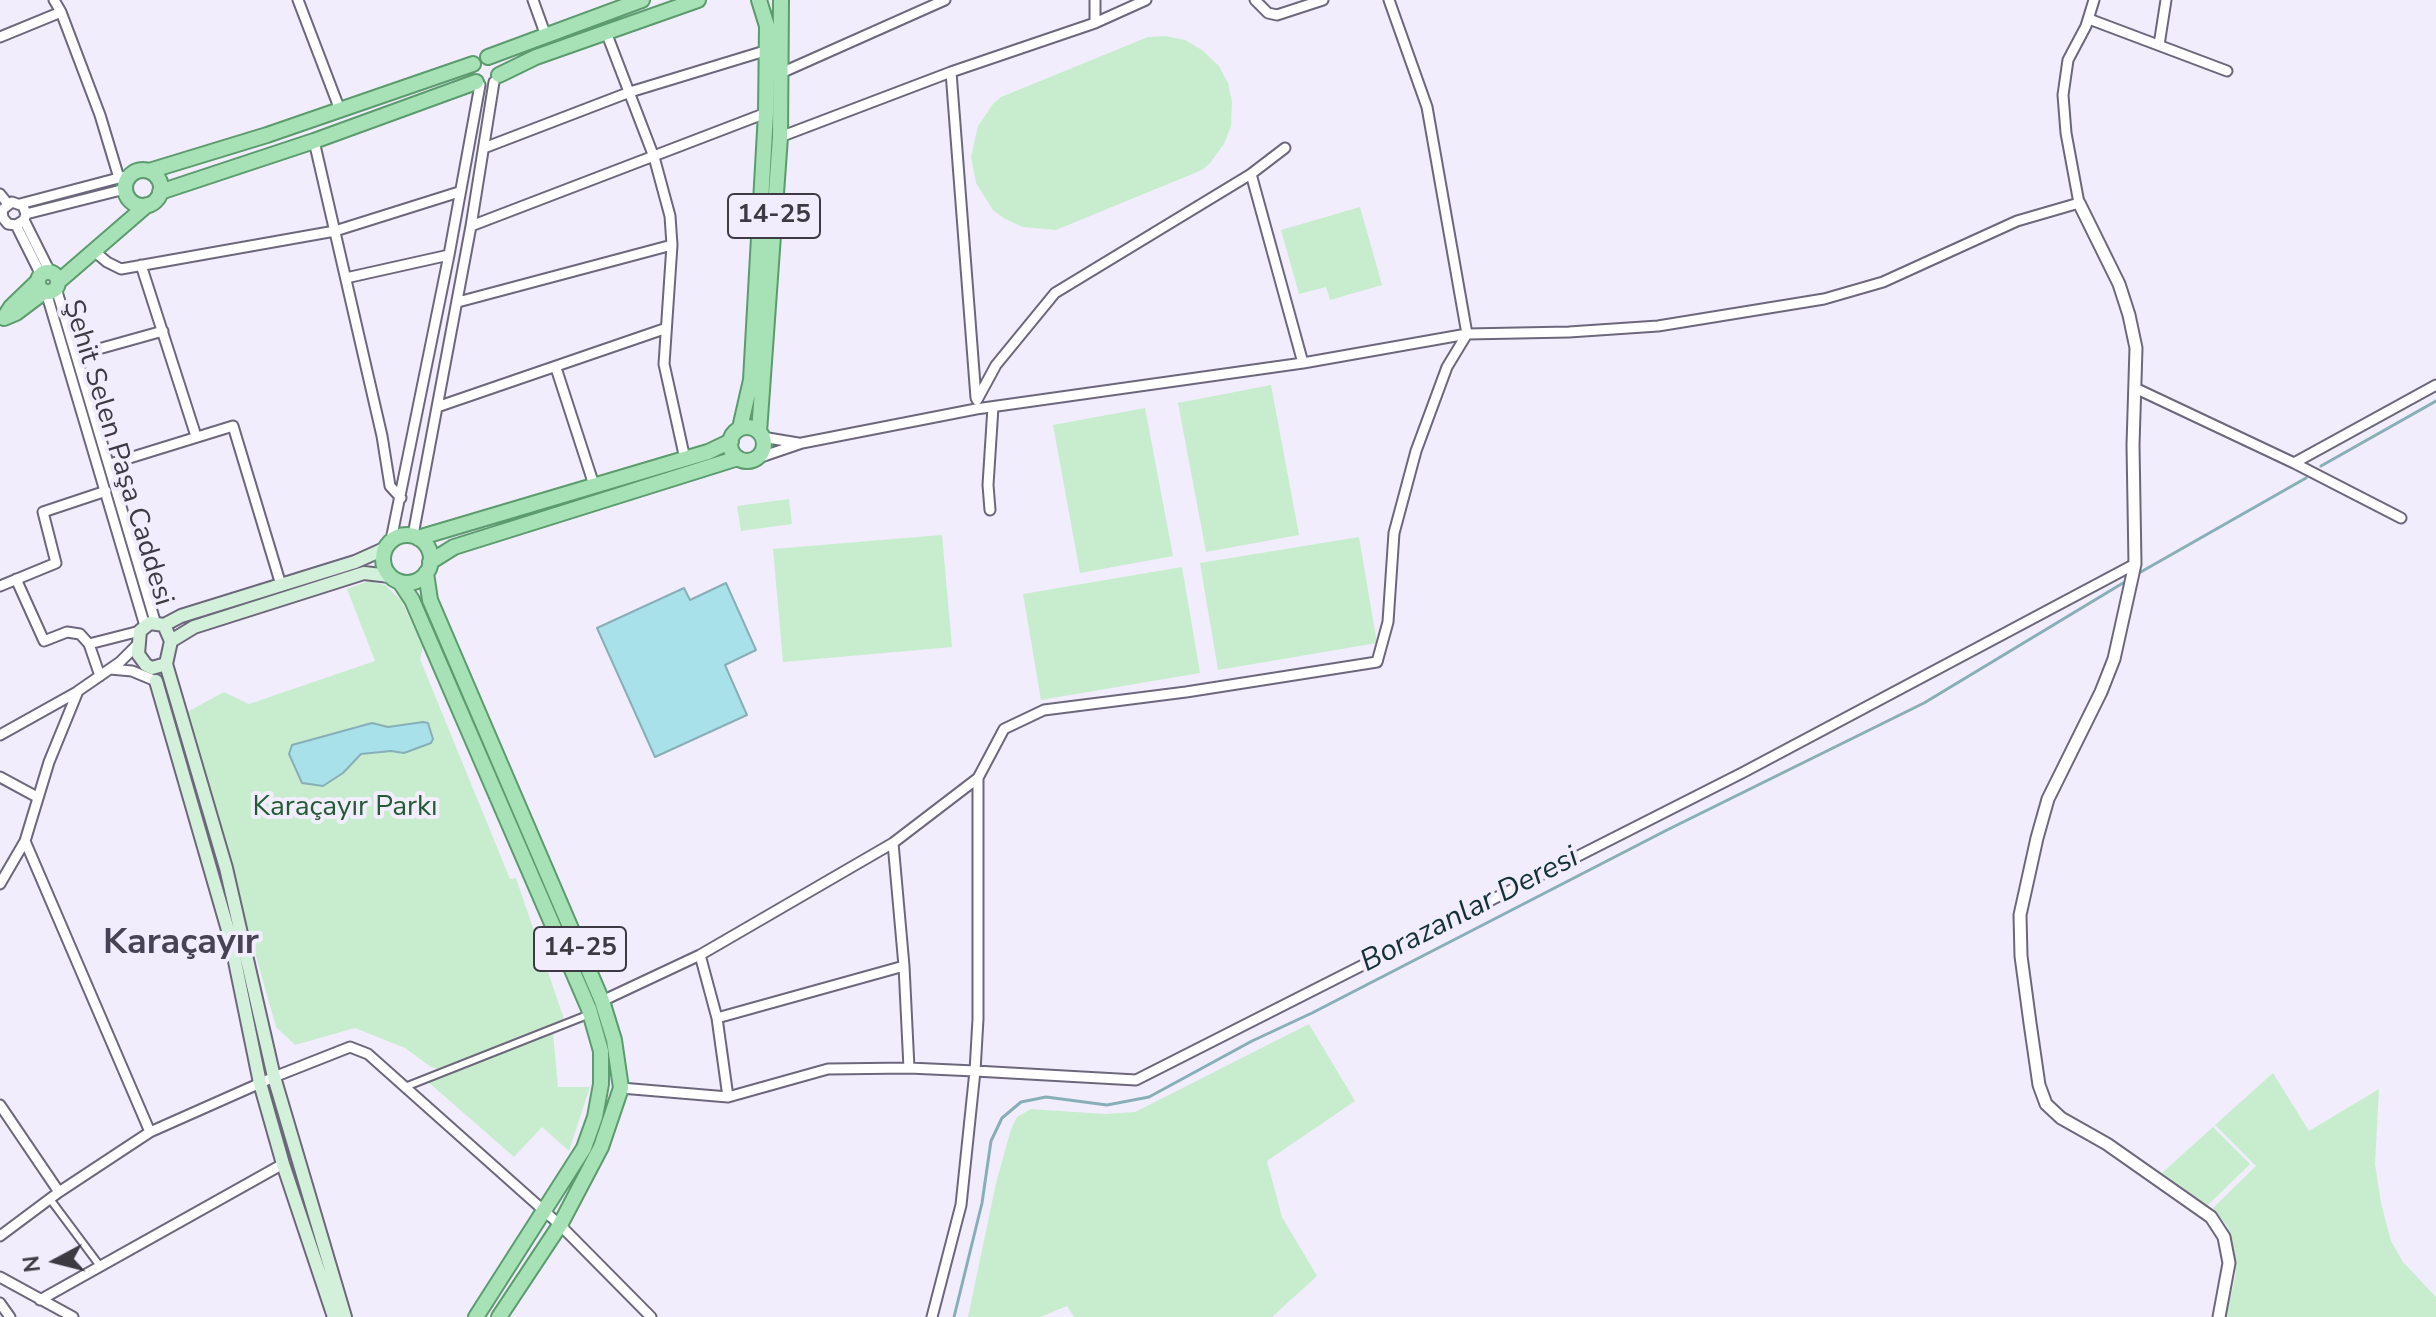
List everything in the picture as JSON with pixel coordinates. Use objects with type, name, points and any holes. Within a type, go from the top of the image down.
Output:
[{"type":"main road","points":[[48,282],[108,228],[139,171],[149,171],[267,135],[473,64],[479,58],[642,0]]},
{"type":"main road","points":[[160,192],[487,81],[536,57],[698,0]]},
{"type":"main road","name":"14-25","points":[[736,434],[751,380],[766,113],[767,26],[759,0]]},
{"type":"main road","name":"14-25","points":[[755,459],[762,451],[780,137],[781,0]]},
{"type":"main road","points":[[487,81],[496,62],[488,57]]},
{"type":"main road","points":[[473,64],[471,72],[487,81]]},
{"type":"main road","points":[[131,190],[156,201],[160,182],[149,171]]},
{"type":"main road","points":[[2,319],[11,307],[94,251],[131,190]]},
{"type":"main road","points":[[166,664],[147,664],[137,645],[151,626],[355,562],[402,535],[416,536],[708,452],[736,434],[753,428],[761,435]]},
{"type":"main road","points":[[736,434],[731,449],[738,458]]},
{"type":"main road","points":[[345,1317],[274,1077],[226,868],[166,664],[171,641],[194,627],[364,573],[417,580],[454,547],[738,458],[755,459]]},
{"type":"main road","name":"14-25","points":[[416,536],[429,551],[430,600],[602,1001],[614,1040],[621,1088],[601,1147],[560,1225],[499,1317]]},
{"type":"main road","name":"14-25","points":[[388,544],[383,560],[412,600],[590,1014],[601,1051],[601,1084],[595,1117],[584,1148],[476,1317]]},
{"type":"main road","points":[[151,626],[171,641]]},
{"type":"main road","points":[[156,681],[230,937],[260,1083],[283,1164],[334,1317]]},
{"type":"street","points":[[54,0],[113,152],[131,190]]},
{"type":"street","points":[[298,0],[340,110]]},
{"type":"street","points":[[533,0],[546,36]]},
{"type":"street","points":[[781,73],[945,0]]},
{"type":"street","points":[[1095,0],[1095,23]]},
{"type":"street","points":[[780,137],[951,72],[1095,23],[1146,0]]},
{"type":"street","points":[[1255,0],[1268,13],[1277,15],[1323,0]]},
{"type":"street","points":[[602,1001],[700,955],[893,843],[978,778],[1004,729],[1044,710],[1186,692],[1377,662],[1388,622],[1394,533],[1416,451],[1447,367],[1467,334],[1427,107],[1389,0]]},
{"type":"street","points":[[2094,0],[2089,19],[2068,60],[2063,95],[2067,143],[2079,203],[2119,284],[2136,348],[2135,564],[2114,659],[2048,799],[2020,915],[2021,956],[2039,1085],[2046,1104],[2061,1118],[2132,1160],[2211,1217],[2224,1237],[2229,1263],[2219,1317]]},
{"type":"street","points":[[2159,45],[2166,0]]},
{"type":"street","points":[[0,37],[61,12]]},
{"type":"street","points":[[2089,19],[2227,71]]},
{"type":"street","points":[[606,32],[654,157],[670,216],[672,245],[664,364],[685,459]]},
{"type":"street","points":[[484,148],[630,92],[768,50]]},
{"type":"street","points":[[951,72],[976,405]]},
{"type":"street","points":[[416,536],[484,148],[487,81]]},
{"type":"street","points":[[388,544],[401,498],[459,192],[487,81]]},
{"type":"street","points":[[471,226],[766,113]]},
{"type":"street","points":[[314,141],[382,436],[390,486],[401,498]]},
{"type":"street","points":[[976,405],[996,365],[1055,293],[1251,174],[1285,148]]},
{"type":"street","points":[[1251,174],[1303,363]]},
{"type":"street","points":[[2,214],[20,204],[131,190]]},
{"type":"street","points":[[2,214],[22,220],[131,190]]},
{"type":"street","points":[[94,251],[121,269],[335,231],[459,192]]},
{"type":"street","points":[[0,194],[2,214]]},
{"type":"street","points":[[755,459],[802,443],[976,405],[993,407],[1303,363],[1467,334],[1658,326],[1824,299],[1883,282],[2017,221],[2079,203]]},
{"type":"street","points":[[20,204],[22,220],[77,355],[110,464],[151,626],[89,644]]},
{"type":"street","points":[[458,302],[672,245]]},
{"type":"street","points":[[346,278],[449,255]]},
{"type":"street","points":[[141,265],[196,436]]},
{"type":"street","name":"Şehit Selen Paşa Caddesi","points":[[48,282],[106,491],[151,626]]},
{"type":"street","points":[[437,407],[664,329]]},
{"type":"street","points":[[77,355],[163,331]]},
{"type":"street","points":[[556,368],[594,485]]},
{"type":"street","points":[[2294,463],[2436,385]]},
{"type":"street","points":[[2135,388],[2294,463],[2401,518]]},
{"type":"street","points":[[990,510],[988,485],[993,407]]},
{"type":"street","points":[[110,464],[233,426],[281,585]]},
{"type":"street","points":[[761,435],[802,443]]},
{"type":"street","points":[[0,586],[56,563],[43,512],[106,491]]},
{"type":"street","points":[[621,1088],[728,1097],[828,1069],[909,1068],[1136,1080],[1742,773],[2135,564]]},
{"type":"street","points":[[16,579],[44,641],[67,632],[80,634],[89,644],[100,676]]},
{"type":"street","points":[[0,735],[78,691],[120,662],[137,645]]},
{"type":"street","points":[[120,662],[147,664],[156,681]]},
{"type":"street","points":[[110,669],[132,671],[156,681]]},
{"type":"street","points":[[0,884],[25,841],[37,797],[78,691]]},
{"type":"street","points":[[0,777],[37,797]]},
{"type":"street","points":[[932,1317],[961,1205],[975,1071],[978,1019],[978,778]]},
{"type":"street","points":[[25,841],[150,1132]]},
{"type":"street","points":[[893,843],[909,1068]]},
{"type":"street","points":[[700,955],[717,1018],[728,1097]]},
{"type":"street","points":[[717,1018],[904,966]]},
{"type":"street","points":[[405,1087],[590,1014]]},
{"type":"street","points":[[0,1236],[59,1192],[150,1132],[350,1047],[368,1054],[560,1225],[651,1317]]},
{"type":"street","points":[[0,1105],[59,1192]]},
{"type":"street","points":[[40,1300],[283,1164]]},
{"type":"street","points":[[50,1199],[100,1266]]},
{"type":"street","points":[[0,1277],[73,1317]]},
{"type":"street","points":[[0,1303],[10,1317]]},
{"type":"street","points":[[632,1317],[641,1307]]},
{"type":"green space","points":[[1166,36],[1185,40],[1202,50],[1219,66],[1228,83],[1232,102],[1231,126],[1224,144],[1210,163],[1202,170],[1056,230],[1023,227],[993,210],[976,183],[971,157],[978,126],[993,104],[1001,97],[1148,37]]},
{"type":"green space","points":[[1360,207],[1382,285],[1330,300],[1326,287],[1299,294],[1281,230]]},
{"type":"green space","points":[[1271,385],[1299,535],[1206,552],[1178,403]]},
{"type":"green space","points":[[1145,408],[1173,556],[1080,573],[1053,425]]},
{"type":"green space","points":[[789,499],[792,524],[741,531],[737,506]]},
{"type":"green space","points":[[942,535],[952,647],[783,662],[773,549]]},
{"type":"green space","points":[[1359,537],[1377,643],[1218,670],[1200,563]]},
{"type":"green space","points":[[1182,567],[1200,673],[1041,700],[1023,594]]},
{"type":"green space","name":"Karaçayır Parkı","points":[[369,581],[385,585],[401,600],[423,647],[420,659],[510,879],[516,878],[565,1022],[439,1069],[431,1067],[405,1048],[355,1028],[295,1045],[276,1027],[187,712],[224,692],[249,704],[375,661],[347,589]]},
{"type":"green space","points":[[1309,1024],[1355,1101],[1267,1161],[1282,1217],[1317,1276],[1272,1317],[1074,1317],[1067,1306],[1040,1317],[968,1317],[996,1183],[1017,1117],[1031,1109],[1105,1114],[1135,1112]]},
{"type":"green space","points":[[553,1033],[558,1087],[590,1087],[569,1151],[542,1127],[514,1157],[427,1081]]},
{"type":"green space","points":[[2273,1073],[2309,1131],[2379,1089],[2375,1164],[2381,1203],[2391,1241],[2403,1262],[2436,1297],[2436,1317],[2226,1317],[2236,1273],[2227,1226],[2213,1208],[2256,1166],[2215,1125]]},
{"type":"green space","points":[[2213,1127],[2250,1164],[2207,1206],[2162,1173]]},
{"type":"water","points":[[726,583],[756,650],[725,665],[747,715],[655,757],[597,628],[684,588],[690,600]]},
{"type":"water","points":[[372,723],[388,727],[428,723],[433,739],[431,743],[404,753],[361,754],[343,773],[323,786],[302,783],[289,754],[292,745]]},
{"type":"waterway","name":"Borazanlar Deresi","points":[[2321,466],[2436,401]]},
{"type":"waterway","name":"Borazanlar Deresi","points":[[2139,573],[2306,478]]},
{"type":"waterway","name":"Borazanlar Deresi","points":[[954,1317],[982,1203],[991,1141],[1002,1118],[1021,1102],[1046,1097],[1107,1105],[1149,1097],[1252,1041],[1667,830],[1924,703],[2123,583]]},
{"type":"district","name":"Karaçayır","points":[[181,944]]}]
